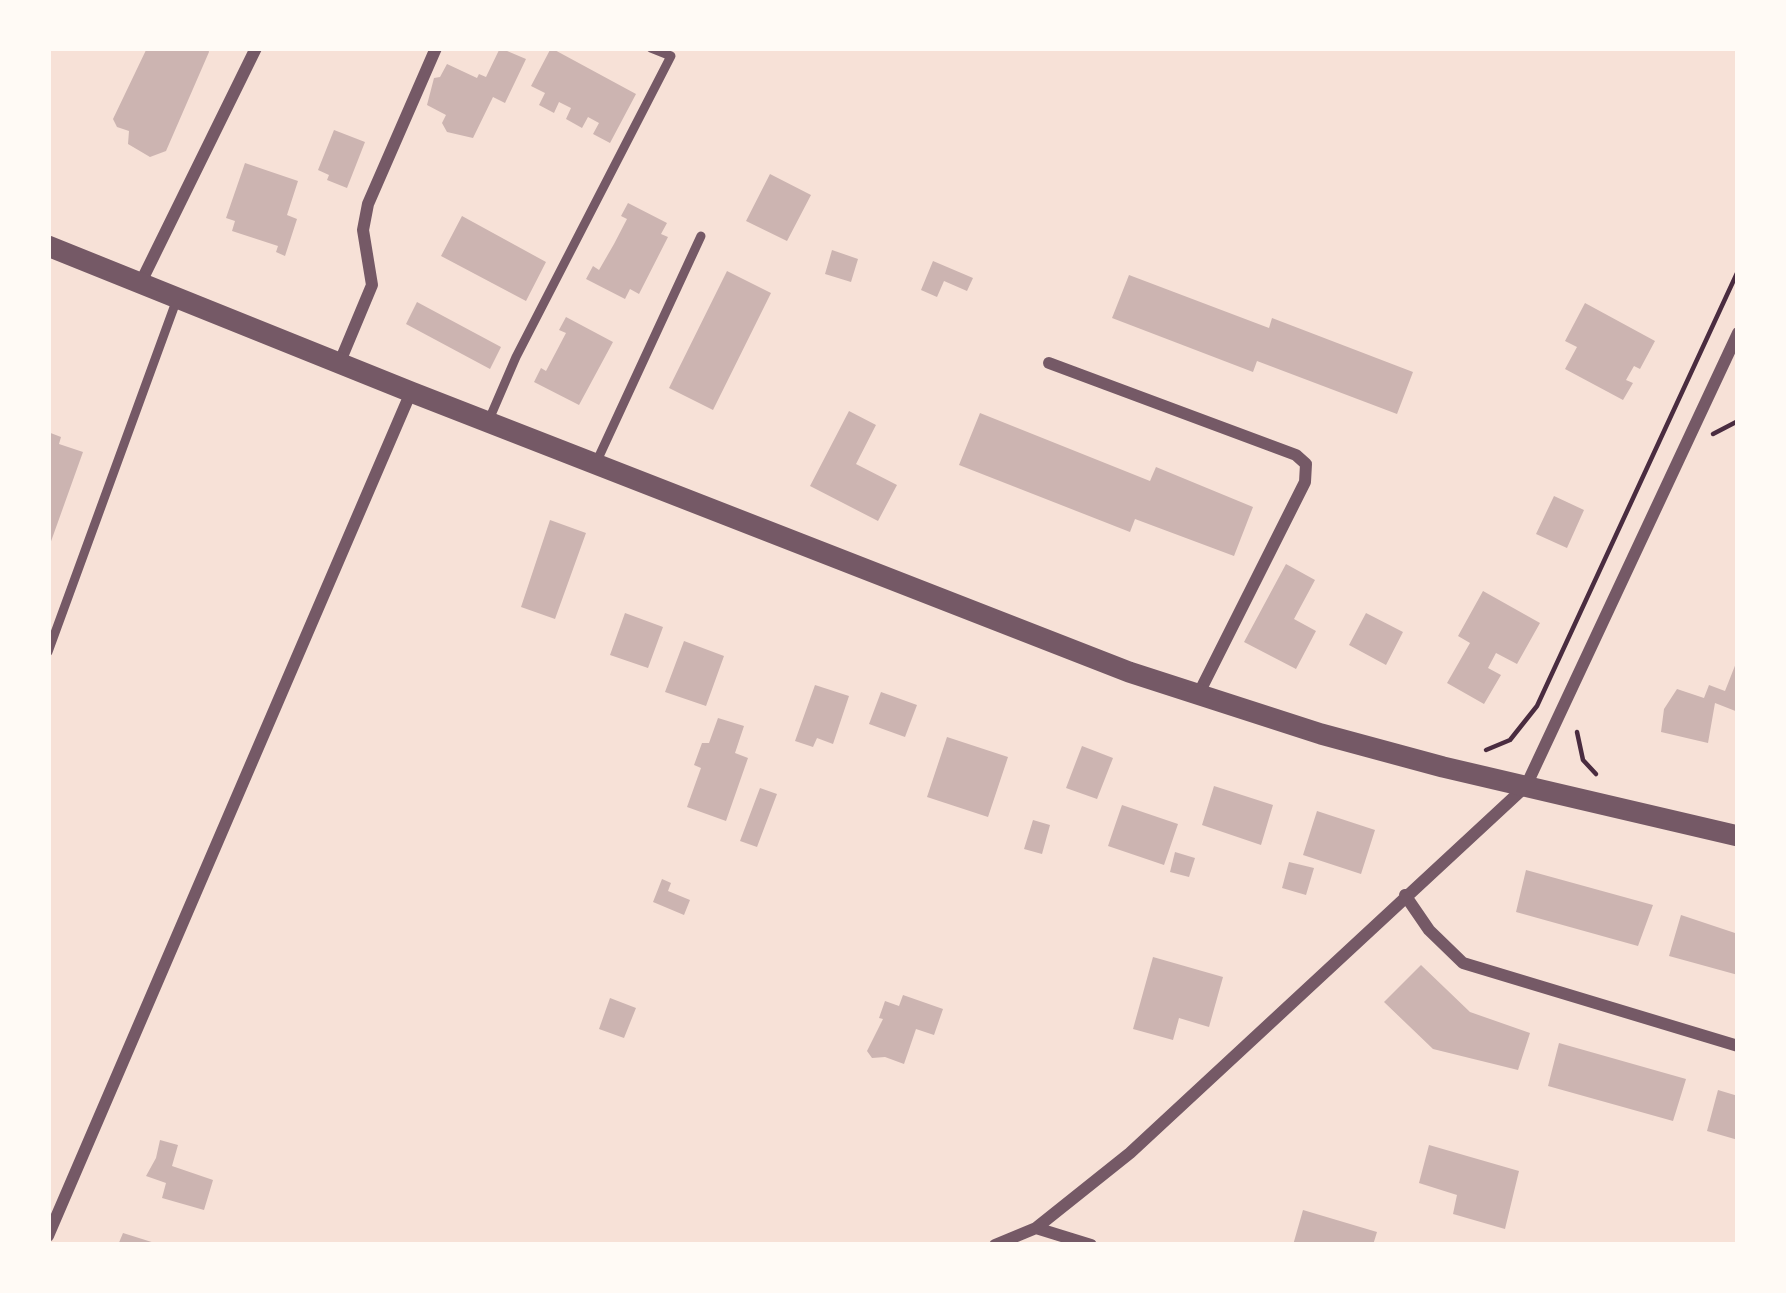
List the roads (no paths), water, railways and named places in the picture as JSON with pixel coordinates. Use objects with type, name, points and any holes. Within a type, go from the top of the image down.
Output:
[{"type":"street","points":[[140,284],[256,48]]},
{"type":"street","points":[[339,364],[372,286],[363,230],[368,204],[436,48]]},
{"type":"street","points":[[48,246],[1060,648],[1321,734],[1738,836]]},
{"type":"street","points":[[994,1245],[1036,1228],[1130,1153],[1526,786],[1738,333]]},
{"type":"street","points":[[1049,363],[1296,455],[1306,464],[1305,482],[1198,696]]},
{"type":"street","points":[[48,1236],[411,392]]},
{"type":"street","points":[[1406,895],[1429,930],[1463,963],[1738,1046]]},
{"type":"street","points":[[1036,1228],[1090,1245]]},
{"type":"lane","points":[[488,422],[516,357],[671,56],[651,48]]},
{"type":"lane","points":[[595,464],[701,236]]},
{"type":"lane","points":[[48,652],[177,299]]}]
